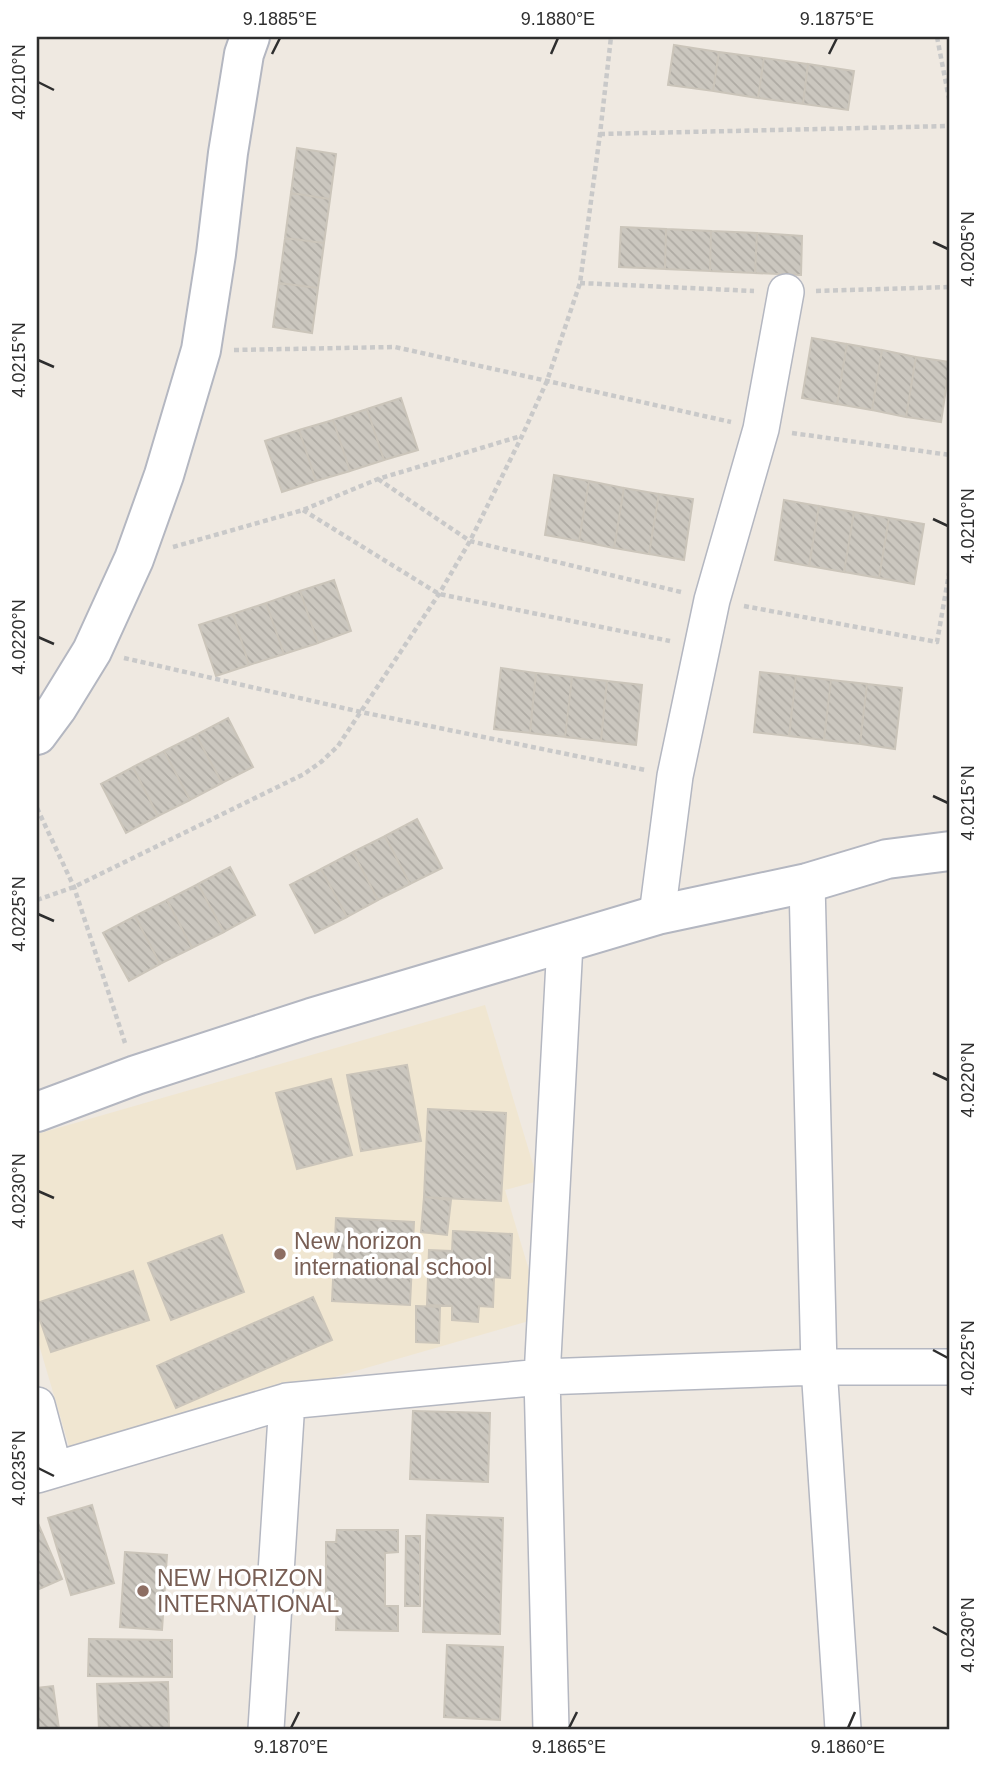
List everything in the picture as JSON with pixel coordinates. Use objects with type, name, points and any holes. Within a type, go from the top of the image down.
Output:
[{"type":"street","points":[[37,736],[92,651],[134,559],[164,475],[201,350],[228,153],[244,54],[250,37]]},
{"type":"street","points":[[657,915],[675,776],[712,600],[761,429],[786,292]]},
{"type":"street","points":[[37,1112],[136,1075],[311,1018],[657,915],[807,883],[887,859],[950,851]]},
{"type":"street","points":[[807,883],[819,1367],[844,1729]]},
{"type":"street","points":[[551,1729],[542,1377],[565,943]]},
{"type":"street","points":[[37,1405],[46,1472],[287,1401],[542,1377],[819,1367],[950,1367]]},
{"type":"street","points":[[266,1729],[287,1401]]},
{"type":"path","points":[[37,900],[74,887],[304,774],[338,746],[361,712],[439,594],[470,541],[547,381],[580,283],[611,37]]},
{"type":"path","points":[[937,37],[950,104]]},
{"type":"path","points":[[600,134],[950,127]]},
{"type":"path","points":[[201,350],[395,346],[761,429],[950,455]]},
{"type":"path","points":[[134,559],[303,510],[378,479],[522,436]]},
{"type":"path","points":[[378,479],[470,541],[712,600],[937,642],[950,568]]},
{"type":"path","points":[[303,510],[439,594],[702,647]]},
{"type":"path","points":[[92,651],[361,712],[675,776]]},
{"type":"path","points":[[37,808],[74,887],[136,1075]]},
{"type":"shaded area","name":"New horizon international school","points":[[485,1005],[538,1181],[505,1190],[543,1317],[71,1453],[37,1338],[37,1134]]},
{"type":"building","points":[[674,45],[719,52],[713,91],[668,85]]},
{"type":"building","points":[[719,52],[764,58],[758,98],[713,91]]},
{"type":"building","points":[[764,58],[808,64],[803,104],[758,98]]},
{"type":"building","points":[[808,64],[854,71],[848,110],[803,104]]},
{"type":"building","points":[[297,148],[336,154],[330,199],[291,193]]},
{"type":"building","points":[[291,193],[330,199],[324,243],[285,238]]},
{"type":"building","points":[[621,227],[666,229],[665,269],[619,267]]},
{"type":"building","points":[[666,229],[711,231],[710,271],[665,269]]},
{"type":"building","points":[[711,231],[757,233],[755,273],[710,271]]},
{"type":"building","points":[[757,233],[802,236],[801,275],[755,273]]},
{"type":"building","points":[[285,238],[324,243],[318,288],[279,283]]},
{"type":"building","points":[[279,283],[318,288],[312,333],[273,327]]},
{"type":"building","points":[[812,338],[847,344],[837,404],[802,398]]},
{"type":"building","points":[[847,344],[882,350],[872,410],[837,404]]},
{"type":"building","points":[[882,350],[916,357],[906,417],[872,410]]},
{"type":"building","points":[[916,357],[950,362],[941,422],[906,417]]},
{"type":"building","points":[[401,398],[418,450],[384,460],[367,409]]},
{"type":"building","points":[[367,409],[384,460],[350,471],[333,420]]},
{"type":"building","points":[[333,420],[350,471],[316,481],[299,430]]},
{"type":"building","points":[[299,430],[316,481],[282,492],[265,441]]},
{"type":"building","points":[[554,475],[589,481],[579,541],[545,535]]},
{"type":"building","points":[[589,481],[624,488],[614,548],[579,541]]},
{"type":"building","points":[[624,488],[659,494],[649,554],[614,548]]},
{"type":"building","points":[[659,494],[693,499],[684,560],[649,554]]},
{"type":"building","points":[[784,500],[819,506],[809,566],[775,560]]},
{"type":"building","points":[[819,506],[854,512],[844,572],[809,566]]},
{"type":"building","points":[[854,512],[889,518],[879,578],[844,572]]},
{"type":"building","points":[[889,518],[924,524],[914,584],[879,578]]},
{"type":"building","points":[[334,580],[351,631],[318,643],[300,591]]},
{"type":"building","points":[[300,591],[318,643],[284,654],[266,603]]},
{"type":"building","points":[[266,603],[284,654],[249,665],[233,614]]},
{"type":"building","points":[[233,614],[249,665],[216,676],[199,625]]},
{"type":"building","points":[[501,668],[536,673],[530,733],[494,729]]},
{"type":"building","points":[[760,672],[796,676],[789,736],[754,732]]},
{"type":"building","points":[[536,673],[572,677],[565,737],[530,733]]},
{"type":"building","points":[[796,676],[831,680],[824,740],[789,736]]},
{"type":"building","points":[[572,677],[607,681],[601,741],[565,737]]},
{"type":"building","points":[[831,680],[867,684],[860,744],[824,740]]},
{"type":"building","points":[[607,681],[642,685],[636,745],[601,741]]},
{"type":"building","points":[[867,684],[902,688],[895,749],[860,744]]},
{"type":"building","points":[[228,718],[253,767],[222,783],[196,735]]},
{"type":"building","points":[[196,735],[222,783],[190,800],[164,751]]},
{"type":"building","points":[[164,751],[190,800],[158,816],[133,767]]},
{"type":"building","points":[[133,767],[158,816],[126,833],[101,784]]},
{"type":"building","points":[[417,819],[442,868],[410,884],[385,836]]},
{"type":"building","points":[[385,836],[410,884],[378,900],[353,852]]},
{"type":"building","points":[[353,852],[378,900],[347,917],[321,869]]},
{"type":"building","points":[[230,867],[255,915],[224,932],[198,884]]},
{"type":"building","points":[[321,869],[347,917],[315,933],[290,885]]},
{"type":"building","points":[[198,884],[224,932],[192,948],[167,900]]},
{"type":"building","points":[[167,900],[192,948],[160,964],[135,916]]},
{"type":"building","points":[[135,916],[160,964],[129,981],[103,933]]},
{"type":"building","points":[[407,1065],[421,1141],[361,1151],[347,1075]]},
{"type":"building","points":[[331,1079],[352,1155],[297,1169],[276,1093]]},
{"type":"building","points":[[428,1109],[506,1113],[501,1201],[424,1197]]},
{"type":"building","points":[[424,1197],[451,1200],[447,1235],[421,1232]]},
{"type":"building","points":[[336,1218],[414,1222],[410,1305],[332,1301]]},
{"type":"building","points":[[453,1231],[512,1234],[510,1278],[494,1277],[493,1307],[479,1306],[478,1322],[452,1320],[452,1306],[427,1305],[429,1250],[452,1251]]},
{"type":"building","points":[[222,1235],[244,1292],[171,1320],[148,1263]]},
{"type":"building","points":[[133,1271],[149,1320],[51,1352],[37,1311],[37,1303]]},
{"type":"building","points":[[313,1297],[332,1340],[176,1408],[157,1366]]},
{"type":"building","points":[[416,1306],[440,1307],[439,1343],[416,1342]]},
{"type":"building","points":[[413,1411],[490,1413],[488,1482],[410,1479]]},
{"type":"building","points":[[92,1505],[114,1583],[71,1595],[48,1518]]},
{"type":"building","points":[[427,1515],[503,1518],[500,1634],[423,1632]]},
{"type":"building","points":[[37,1521],[62,1579],[37,1590]]},
{"type":"building","points":[[337,1530],[398,1530],[398,1552],[385,1553],[385,1606],[398,1606],[398,1631],[336,1630],[337,1599],[326,1598],[326,1542],[336,1542]]},
{"type":"building","points":[[406,1536],[420,1536],[420,1606],[405,1606]]},
{"type":"building","name":"NEW HORIZON INTERNATIONAL","points":[[125,1552],[167,1555],[162,1630],[120,1627]]},
{"type":"building","points":[[89,1639],[172,1640],[172,1677],[88,1676]]},
{"type":"building","points":[[447,1645],[503,1647],[500,1720],[444,1717]]},
{"type":"building","points":[[168,1682],[169,1729],[99,1729],[97,1684]]},
{"type":"building","points":[[53,1686],[59,1729],[37,1729],[37,1688]]},
{"type":"place","name":"New horizon international school","points":[[280,1254]]},
{"type":"place","name":"NEW HORIZON INTERNATIONAL","points":[[143,1591]]}]
